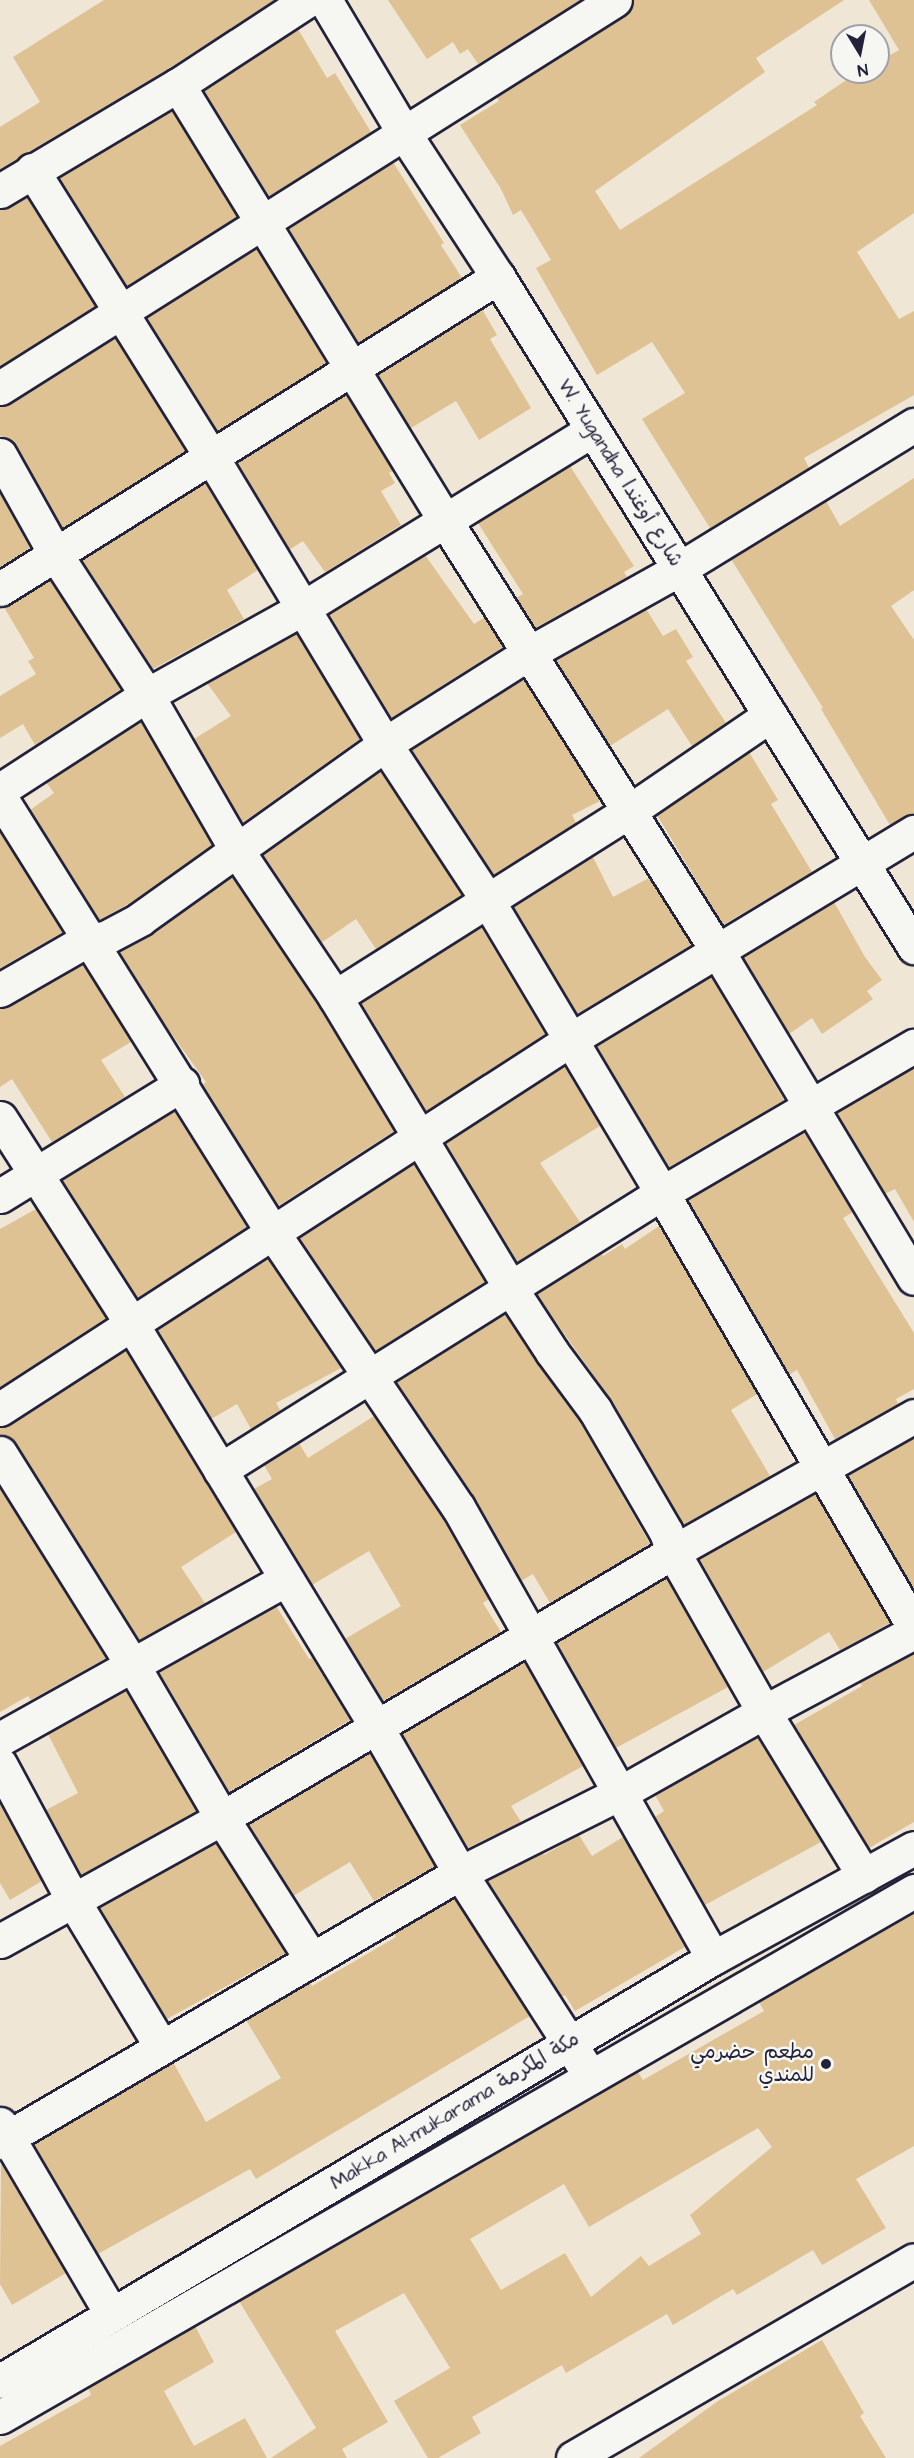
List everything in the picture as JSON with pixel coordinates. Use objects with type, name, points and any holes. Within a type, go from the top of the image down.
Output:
[{"type":"main road","points":[[0,191],[178,85],[308,0]]},
{"type":"main road","name":"W. Yugandha شارع أوغندا","points":[[325,0],[404,133],[498,277],[914,947]]},
{"type":"main road","points":[[0,388],[261,221],[615,0]]},
{"type":"main road","points":[[178,85],[446,522],[718,951],[914,1278]]},
{"type":"main road","points":[[32,170],[119,313],[211,456],[384,744],[488,901],[662,1193],[914,1627]]},
{"type":"main road","points":[[0,589],[498,277]]},
{"type":"main road","points":[[0,990],[87,940],[105,938],[140,919],[384,744],[530,653],[679,569],[914,424]]},
{"type":"main road","points":[[0,790],[147,695],[303,608],[592,430]]},
{"type":"main road","points":[[0,455],[56,555],[147,695],[236,849],[335,997],[418,1137],[552,1352],[595,1410],[666,1532],[673,1552],[764,1712],[864,1876]]},
{"type":"main road","points":[[335,997],[628,812],[770,715]]},
{"type":"main road","points":[[0,796],[87,940],[182,1083],[273,1233],[458,1507],[713,1958]]},
{"type":"main road","points":[[0,1409],[570,1040],[914,832]]},
{"type":"main road","points":[[220,1470],[662,1193],[914,1046]]},
{"type":"main road","points":[[0,1196],[182,1083]]},
{"type":"main road","points":[[0,1118],[131,1323],[377,1728],[460,1873],[591,2077]]},
{"type":"main road","points":[[0,1941],[222,1818],[673,1552],[914,1416]]},
{"type":"main road","points":[[0,1453],[132,1664],[222,1818],[311,1958]]},
{"type":"main road","points":[[0,1739],[285,1580]]},
{"type":"main road","points":[[112,2315],[2,2134],[161,2046],[460,1873],[620,1793],[764,1712],[914,1632]]},
{"type":"main road","points":[[0,1764],[74,1902],[161,2046]]},
{"type":"main road","name":"Makka Al-mukarama مكة المكرمة","points":[[0,2380],[713,1958],[914,1848]]},
{"type":"main road","name":"Makka Al-mukarama مكة المكرمة","points":[[0,2418],[914,1891]]},
{"type":"main road","points":[[573,2458],[914,2260]]},
{"type":"building","points":[[104,0],[274,0],[168,69],[0,169],[0,127],[40,102],[13,57]]},
{"type":"building","points":[[388,0],[580,0],[478,64],[468,49],[460,54],[453,42],[427,59]]},
{"type":"building","points":[[634,0],[844,0],[756,58],[765,72],[595,191],[620,230],[817,105],[814,102],[840,84],[890,84],[890,55],[899,50],[890,35],[890,24],[883,24],[869,0],[914,0],[914,213],[857,252],[899,319],[914,311],[914,395],[804,458],[809,468],[710,528],[642,419],[685,393],[652,342],[597,375],[536,268],[551,260],[521,210],[513,215],[501,189],[460,125],[499,101],[497,97],[625,16]]},
{"type":"building","points":[[298,29],[327,78],[335,73],[371,132],[268,197],[204,91]]},
{"type":"building","points":[[172,111],[237,217],[127,286],[59,178]]},
{"type":"building","points":[[393,162],[444,243],[441,245],[462,278],[358,343],[288,228]]},
{"type":"building","points":[[27,197],[95,306],[0,366],[0,210]]},
{"type":"building","points":[[256,248],[326,363],[217,431],[147,318]]},
{"type":"building","points":[[482,309],[497,335],[490,339],[531,408],[479,440],[456,401],[411,428],[378,375]]},
{"type":"building","points":[[115,338],[186,451],[62,528],[16,446],[9,439],[0,436],[0,407],[10,404]]},
{"type":"building","points":[[346,394],[393,471],[389,473],[395,483],[381,491],[401,525],[325,572],[303,541],[289,550],[237,463]]},
{"type":"building","points":[[570,466],[634,566],[624,572],[627,577],[535,628],[516,598],[523,594],[478,523]]},
{"type":"building","points":[[914,478],[914,590],[891,606],[914,640],[914,813],[890,825],[821,709],[823,708],[731,559],[826,501],[840,526]]},
{"type":"building","points":[[205,483],[258,570],[227,590],[244,619],[153,669],[82,560]]},
{"type":"building","points":[[0,493],[30,548],[0,567]]},
{"type":"building","points":[[425,555],[474,624],[484,618],[503,647],[391,718],[329,614]]},
{"type":"building","points":[[50,580],[121,689],[35,745],[23,724],[0,738],[0,696],[36,674],[28,661],[34,658],[4,607]]},
{"type":"building","points":[[646,609],[663,636],[676,629],[693,657],[686,661],[726,723],[692,746],[668,709],[610,746],[555,660]]},
{"type":"building","points":[[296,633],[360,739],[242,823],[194,739],[231,716],[207,683]]},
{"type":"building","points":[[523,679],[600,801],[572,815],[576,823],[493,875],[411,750]]},
{"type":"building","points":[[141,721],[212,845],[130,903],[99,920],[30,810],[54,793],[46,782]]},
{"type":"building","points":[[749,752],[778,800],[771,804],[812,872],[723,925],[657,815]]},
{"type":"building","points":[[380,771],[462,895],[376,949],[356,919],[321,943],[262,855]]},
{"type":"building","points":[[0,832],[63,932],[0,968]]},
{"type":"building","points":[[593,857],[613,897],[649,878],[691,945],[577,1014],[513,907]]},
{"type":"building","points":[[232,876],[319,1007],[394,1131],[278,1206],[202,1085],[206,1082],[163,1022],[119,952],[151,934]]},
{"type":"building","points":[[834,902],[865,957],[882,980],[867,991],[873,999],[822,1034],[812,1018],[789,1034],[743,957]]},
{"type":"building","points":[[481,927],[545,1034],[426,1111],[361,1003]]},
{"type":"building","points":[[83,964],[131,1042],[101,1060],[125,1097],[52,1142],[12,1079],[0,1087],[0,1009]]},
{"type":"building","points":[[711,977],[784,1100],[669,1167],[596,1046]]},
{"type":"building","points":[[564,1066],[600,1126],[540,1163],[580,1222],[517,1262],[445,1143]]},
{"type":"building","points":[[914,1068],[914,1222],[895,1189],[885,1194],[837,1113]]},
{"type":"building","points":[[174,1111],[247,1227],[137,1298],[62,1180]]},
{"type":"building","points":[[804,1132],[853,1212],[843,1218],[914,1333],[914,1389],[896,1399],[898,1404],[835,1439],[797,1370],[789,1375],[688,1200]]},
{"type":"building","points":[[414,1164],[485,1282],[375,1351],[299,1238]]},
{"type":"building","points":[[36,1209],[106,1318],[0,1387],[0,1229]]},
{"type":"building","points":[[659,1226],[757,1394],[731,1410],[770,1476],[683,1525],[611,1400],[536,1294],[601,1253],[603,1256],[622,1244],[625,1249]]},
{"type":"building","points":[[267,1258],[341,1368],[276,1403],[280,1410],[251,1429],[237,1404],[211,1419],[157,1330]]},
{"type":"building","points":[[505,1314],[579,1420],[650,1544],[550,1603],[533,1574],[521,1581],[474,1497],[396,1382]]},
{"type":"building","points":[[126,1350],[236,1532],[181,1567],[205,1603],[139,1640],[16,1443],[0,1434],[0,1428],[10,1425]]},
{"type":"building","points":[[374,1416],[442,1517],[489,1599],[483,1603],[501,1632],[383,1701],[345,1639],[401,1606],[369,1551],[312,1585],[254,1489],[272,1479],[264,1465],[299,1443],[308,1458]]},
{"type":"building","points":[[914,1438],[914,1590],[847,1475]]},
{"type":"building","points":[[0,1488],[106,1658],[31,1700],[28,1696],[0,1712]]},
{"type":"building","points":[[815,1494],[890,1623],[840,1650],[829,1632],[763,1672],[699,1559]]},
{"type":"building","points":[[666,1578],[728,1687],[616,1748],[556,1643]]},
{"type":"building","points":[[276,1606],[309,1659],[312,1658],[350,1720],[229,1792],[158,1672]]},
{"type":"building","points":[[914,1653],[914,1822],[869,1848],[794,1725],[862,1686],[859,1682]]},
{"type":"building","points":[[524,1662],[583,1766],[511,1806],[521,1822],[467,1848],[402,1734]]},
{"type":"building","points":[[126,1690],[196,1811],[81,1875],[46,1810],[78,1793],[48,1734]]},
{"type":"building","points":[[757,1737],[821,1842],[705,1905],[655,1817],[664,1811],[655,1795]]},
{"type":"building","points":[[370,1753],[435,1866],[374,1901],[350,1862],[293,1896],[248,1824]]},
{"type":"building","points":[[0,1804],[42,1881],[10,1900],[0,1883]]},
{"type":"building","points":[[579,1835],[592,1856],[623,1837],[685,1947],[575,2011],[565,1995],[562,1997],[487,1880],[542,1853],[544,1855]]},
{"type":"building","points":[[216,1843],[286,1953],[167,2019],[99,1907]]},
{"type":"building","points":[[454,1898],[530,2016],[256,2179],[250,2169],[98,2254],[34,2145],[173,2062],[206,2122],[281,2078],[246,2020],[310,1982],[312,1986],[396,1937],[394,1934]]},
{"type":"building","points":[[914,1913],[914,2146],[856,2179],[886,2228],[822,2265],[813,2250],[737,2295],[733,2289],[673,2325],[667,2314],[566,2373],[562,2365],[472,2417],[481,2433],[438,2458],[428,2458],[394,2401],[450,2368],[404,2293],[335,2331],[388,2422],[342,2449],[347,2458],[271,2458],[316,2428],[239,2301],[638,2072],[643,2080],[764,2011],[759,2002]],"holes":[[[758,2128],[772,2147],[690,2215],[701,2234],[649,2266],[641,2256],[591,2297],[565,2253],[501,2290],[470,2239],[564,2184],[589,2227]]]},
{"type":"building","points":[[1,2163],[66,2273],[12,2305],[0,2284]]},
{"type":"building","points":[[195,2326],[214,2362],[164,2391],[194,2446],[245,2418],[267,2458],[0,2458],[0,2446],[91,2395],[88,2388]]},
{"type":"building","points":[[822,2340],[864,2413],[860,2416],[886,2458],[639,2458],[718,2401]]},
{"type":"place","name":"مطعم حضرمي للمندي","points":[[826,2064]]}]
